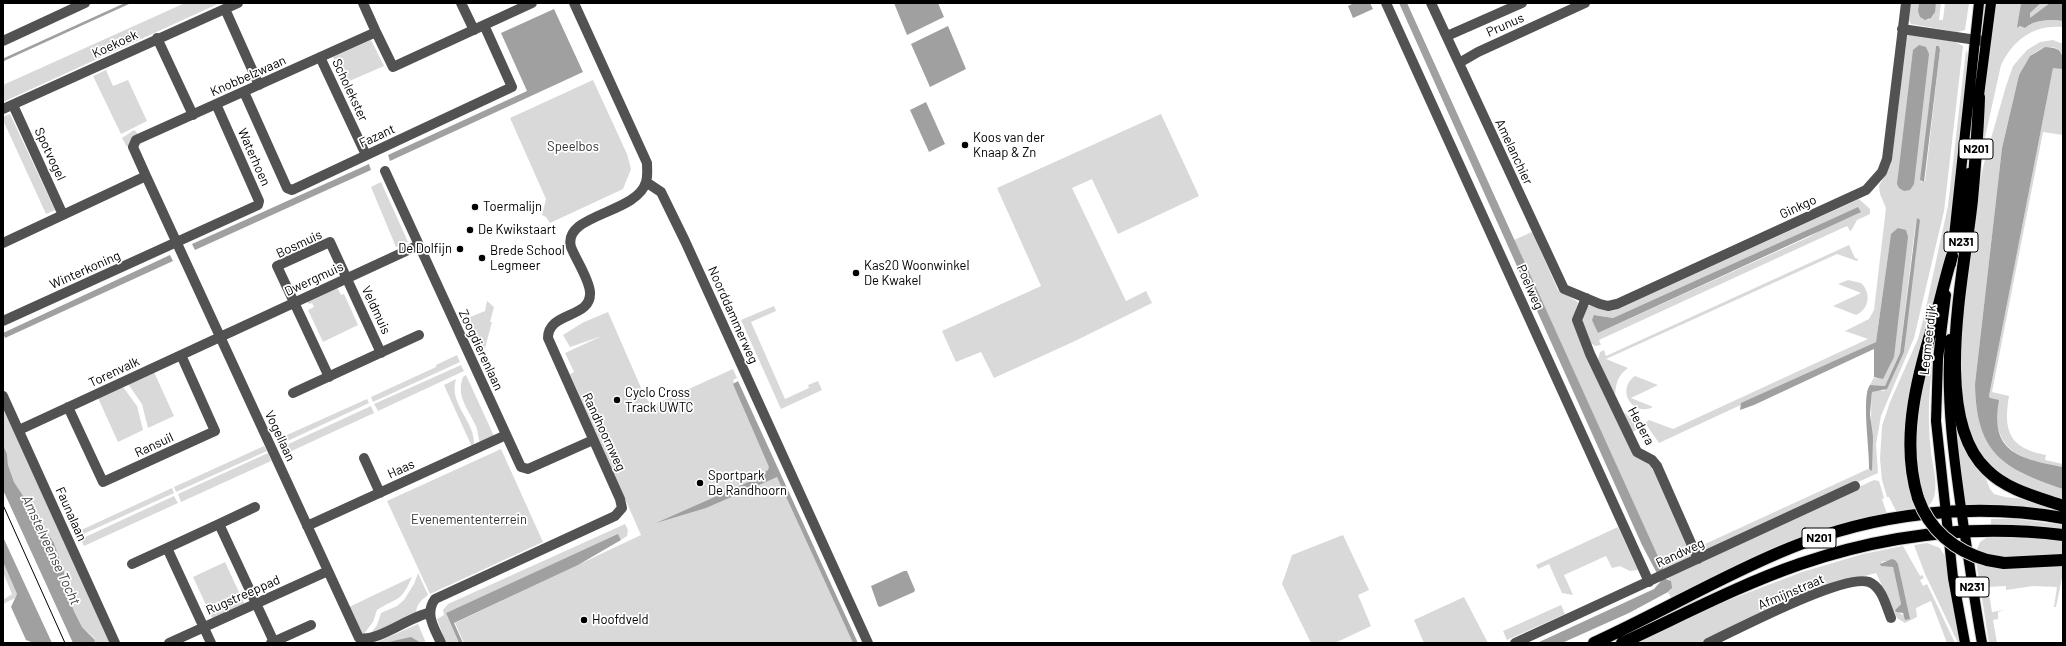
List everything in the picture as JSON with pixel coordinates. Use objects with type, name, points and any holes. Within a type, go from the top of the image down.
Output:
[{"type":"highway","name":"N201","points":[[1979,97],[1972,200],[1956,344],[1956,378],[1961,426],[1966,442],[1986,470],[2004,483],[2028,494],[2063,506]]},
{"type":"highway","name":"N231","points":[[1952,256],[1920,369],[1913,406],[1911,461],[1918,498],[1927,518],[1942,536],[1966,552],[1987,560],[2004,563],[2063,560]]},
{"type":"highway","name":"N201","points":[[1594,643],[1790,548],[1852,528],[1883,521],[1961,511],[2018,512],[2063,518]]},
{"type":"highway","name":"N201","points":[[1622,643],[1798,565],[1874,543],[1948,532],[1965,531],[2022,532],[2063,535]]},
{"type":"main road","name":"Legmeerdijk","points":[[1965,643],[1953,578],[1935,407],[1938,354],[1952,256],[1979,3]]},
{"type":"main road","name":"Legmeerdijk","points":[[1982,643],[1971,584],[1965,531],[1961,511],[1949,409],[1949,365],[1952,320],[1991,3]]},
{"type":"street","points":[[3,41],[85,3]]},
{"type":"street","name":"Koekoek","points":[[3,109],[238,3]]},
{"type":"street","points":[[363,3],[393,67],[532,3]]},
{"type":"street","points":[[462,3],[474,30]]},
{"type":"street","points":[[574,3],[647,164],[646,182]]},
{"type":"street","name":"Poelweg","points":[[1386,3],[1651,581]]},
{"type":"street","name":"Amelanchier","points":[[1431,3],[1564,289],[1586,298]]},
{"type":"street","name":"Prunus","points":[[1447,36],[1522,3]]},
{"type":"street","name":"Prunus","points":[[1459,63],[1478,52],[1585,3]]},
{"type":"street","name":"Ginkgo","points":[[1586,298],[1608,306],[1617,304],[1866,190],[1882,172],[1887,159],[1906,3]]},
{"type":"street","points":[[226,9],[259,85]]},
{"type":"street","name":"Fazant","points":[[244,92],[288,190],[297,188],[512,87],[484,25]]},
{"type":"street","points":[[1902,29],[1986,42]]},
{"type":"street","name":"Knobbelzwaan","points":[[146,176],[133,147],[136,140],[376,32]]},
{"type":"street","points":[[158,38],[193,114]]},
{"type":"street","name":"Scholekster","points":[[320,58],[366,155]]},
{"type":"street","name":"Waterhoen","points":[[177,242],[256,206],[259,203],[216,104]]},
{"type":"street","name":"Spotvogel","points":[[13,105],[64,215]]},
{"type":"street","name":"Zoogdierenlaan","points":[[385,171],[519,464],[524,469],[528,469],[594,440]]},
{"type":"street","points":[[3,243],[146,176]]},
{"type":"street","name":"Vogellaan","points":[[146,176],[359,638],[369,639],[419,615],[429,614]]},
{"type":"street","name":"Randhoornweg","points":[[429,614],[431,604],[437,598],[619,514],[622,508],[622,502],[549,342],[549,331],[555,322],[583,308],[589,299],[590,289],[570,243],[572,233],[581,224],[633,199],[641,192],[646,182]]},
{"type":"street","name":"Noorddammerweg","points":[[646,182],[661,192],[685,241],[868,643]]},
{"type":"street","name":"Winterkoning","points":[[3,321],[177,242]]},
{"type":"street","name":"Bosmuis","points":[[295,302],[277,266],[330,242],[347,279]]},
{"type":"street","name":"Dwergmuis","points":[[221,337],[419,245]]},
{"type":"street","name":"Veldmuis","points":[[347,279],[381,353]]},
{"type":"street","name":"Hedera","points":[[1586,298],[1577,320],[1590,354],[1637,452],[1652,460],[1657,466],[1698,559]]},
{"type":"street","points":[[295,302],[329,377]]},
{"type":"street","name":"Veldmuis","points":[[293,393],[419,336]]},
{"type":"street","name":"Torenvalk","points":[[19,430],[221,337]]},
{"type":"street","name":"Ransuil","points":[[68,407],[103,482],[215,431],[181,355]]},
{"type":"street","name":"Faunalaan","points":[[3,396],[115,643]]},
{"type":"street","name":"Haas","points":[[307,526],[506,435]]},
{"type":"street","points":[[364,458],[380,493]]},
{"type":"street","name":"Randweg","points":[[1516,643],[1855,486]]},
{"type":"street","points":[[132,564],[255,507]]},
{"type":"street","points":[[219,524],[272,642],[311,624]]},
{"type":"street","points":[[167,548],[212,643]]},
{"type":"street","name":"Rugstreeppad","points":[[169,643],[328,571]]},
{"type":"street","name":"Afmijnstraat","points":[[1708,643],[1822,590],[1862,580],[1874,585],[1879,590],[1891,618]]},
{"type":"street","points":[[429,614],[441,643]]},
{"type":"green space","points":[[185,3],[220,3],[3,102],[3,85]]},
{"type":"green space","points":[[1911,3],[1919,3],[1918,11],[1928,20],[1933,16],[1936,3],[1941,3],[1939,20],[1943,20],[1945,3],[1969,3],[1965,30],[1957,32],[1911,24],[1909,20]]},
{"type":"green space","points":[[1995,3],[2021,3],[2018,28],[2020,26],[2025,28],[2033,23],[2048,20],[2063,21],[2063,27],[2043,28],[2034,31],[2018,41],[2006,56],[2001,65],[1980,160],[1979,120]]},
{"type":"green space","points":[[2041,3],[2050,3],[2030,18],[2030,13]]},
{"type":"green space","points":[[1909,34],[1955,42],[1963,46],[1944,211],[1914,338],[1881,416],[1876,444],[1878,473],[1702,553],[1697,545],[1703,542],[1705,544],[1868,469],[1872,470],[1872,392],[1876,390],[1884,391],[1904,352],[1916,219],[1900,353],[1885,386],[1870,385],[1874,377],[1876,379],[1891,234],[1876,342],[1659,443],[1645,423],[1649,420],[1673,429],[1868,339],[1845,331],[1869,319],[1874,310],[1886,208],[1880,194],[1879,186],[1891,164],[1907,36]],"holes":[[[1936,46],[1939,46],[1940,50],[1925,181],[1921,182]]]},
{"type":"green space","points":[[371,40],[384,66],[345,83],[333,57]]},
{"type":"green space","points":[[2053,40],[2063,44],[2063,54],[2056,48],[2045,47],[2030,56],[2019,75],[2002,148],[1975,384],[1977,407],[1981,426],[1987,442],[2009,465],[2042,482],[2063,489],[2063,503],[2001,478],[1968,440],[1957,355],[1977,196],[1984,163],[2006,86],[2013,66],[2027,50],[2040,42]]},
{"type":"green space","points":[[1966,50],[1969,59],[1945,261],[1910,422],[1922,497],[1914,443],[1922,372],[1940,325],[1931,373],[1929,405],[1931,453],[1935,479],[1935,492],[1931,503],[1925,508],[1897,513],[1889,497],[1887,497],[1882,480],[1880,459],[1882,426],[1890,402],[1918,339],[1925,312],[1948,206]]},
{"type":"green space","points":[[2053,67],[2063,69],[2063,135],[2043,132],[1992,392],[2009,396],[2007,408],[2008,428],[2011,436],[2016,442],[2024,448],[2046,455],[2045,460],[2063,464],[2063,467],[2033,461],[2015,453],[2002,438],[1998,428],[1994,408],[1989,396]]},
{"type":"green space","points":[[106,70],[113,86],[128,80],[147,121],[121,134],[93,76]]},
{"type":"green space","name":"Speelbos","points":[[593,80],[627,154],[631,169],[623,189],[550,223],[546,217],[542,215],[546,199],[510,118]]},
{"type":"green space","points":[[10,114],[55,210],[46,214],[3,120],[3,117]]},
{"type":"green space","points":[[1161,114],[1199,196],[1118,234],[1092,179],[1072,188],[1126,301],[1146,291],[1152,303],[1075,341],[994,378],[981,352],[956,362],[942,331],[1041,286],[997,188]]},
{"type":"green space","points":[[134,130],[138,134],[127,147],[122,138]]},
{"type":"green space","points":[[381,182],[408,242],[396,247],[371,187]]},
{"type":"green space","points":[[1859,199],[1870,209],[1870,214],[1857,220],[1851,231],[1847,226],[1599,340],[1601,345],[1595,346],[1591,343],[1582,322],[1588,306],[1591,305],[1612,311]],"holes":[[[1858,207],[1809,237],[1598,333],[1595,315],[1613,318]]]},
{"type":"green space","points":[[1532,232],[1558,290],[1578,302],[1573,320],[1630,448],[1653,468],[1692,556],[1662,570],[1661,563],[1514,240]]},
{"type":"green space","points":[[1849,245],[1855,258],[1858,259],[1857,261],[1837,254],[1606,359],[1628,368],[1621,374],[1618,380],[1615,395],[1598,359],[1600,352],[1604,350],[1606,356]]},
{"type":"green space","points":[[1848,280],[1861,283],[1868,295],[1868,300],[1864,309],[1856,315],[1833,306],[1861,293],[1838,284]]},
{"type":"green space","points":[[337,287],[341,295],[344,294],[358,325],[323,342],[308,310],[314,307],[312,303],[309,304],[307,301]]},
{"type":"green space","points":[[487,301],[494,307],[490,322],[492,322],[485,348],[477,352],[463,320],[485,311]]},
{"type":"green space","points":[[774,306],[776,311],[751,322],[785,399],[809,388],[808,385],[818,381],[822,390],[781,409],[741,320]]},
{"type":"green space","name":"Sportpark De Randhoorn","points":[[608,312],[642,390],[651,406],[733,369],[737,378],[733,380],[853,643],[464,643],[455,623],[641,535],[570,374],[574,372],[565,353],[602,336],[570,347],[563,335],[582,323]]},
{"type":"green space","points":[[457,355],[460,362],[373,402],[371,397],[436,367],[436,365]]},
{"type":"green space","points":[[461,365],[464,371],[378,411],[374,404]]},
{"type":"green space","points":[[154,372],[174,416],[148,428],[142,404],[128,384]]},
{"type":"green space","points":[[466,375],[494,436],[480,443],[476,426],[463,401],[461,384],[463,377]]},
{"type":"green space","points":[[1635,376],[1658,385],[1631,398],[1653,407],[1646,409],[1639,408],[1633,405],[1629,400],[1627,388],[1629,382]]},
{"type":"green space","points":[[456,379],[456,397],[471,429],[474,446],[472,447],[444,385]]},
{"type":"green space","points":[[123,387],[137,406],[143,430],[118,442],[98,398]]},
{"type":"green space","points":[[3,396],[116,643],[94,643],[95,639],[82,627],[67,593],[64,572],[54,543],[14,482],[8,465],[7,454],[3,445]]},
{"type":"green space","points":[[367,399],[369,403],[281,444],[278,439]]},
{"type":"green space","points":[[371,406],[374,413],[285,454],[282,447]]},
{"type":"green space","points":[[1954,411],[1990,489],[1994,494],[2005,497],[2038,500],[2063,508],[2063,513],[1966,507]]},
{"type":"green space","points":[[1624,412],[1641,428],[1632,432]]},
{"type":"green space","points":[[264,446],[267,451],[176,492],[174,487]]},
{"type":"green space","name":"Evenemententerrein","points":[[501,449],[543,542],[430,594],[387,501]]},
{"type":"green space","points":[[268,453],[271,461],[181,502],[178,494]]},
{"type":"green space","points":[[1874,480],[1879,481],[1884,498],[1882,499],[1887,514],[1671,598],[1668,592],[1671,590],[1670,580],[1665,577]]},
{"type":"green space","points":[[172,488],[174,493],[79,536],[77,532]]},
{"type":"green space","points":[[174,496],[178,503],[84,546],[81,539]]},
{"type":"green space","points":[[1991,519],[2016,519],[2063,525],[2063,531],[1991,526]]},
{"type":"green space","points":[[625,524],[628,530],[627,536],[621,540],[618,535],[446,613],[459,643],[446,643],[437,619],[444,615],[443,610],[448,604]]},
{"type":"green space","points":[[1618,527],[1638,570],[1630,571],[1620,566],[1612,568],[1606,556],[1564,575],[1573,595],[1562,593],[1549,564],[1538,569],[1536,565]]},
{"type":"green space","points":[[1992,534],[2063,539],[2063,557],[2007,560],[1986,555],[1984,564],[2015,566],[2063,563],[2063,573],[2056,607],[2054,607],[2057,587],[2033,586],[2006,590],[2006,586],[1988,587],[1992,612],[2004,610],[1998,612],[1998,619],[1993,620],[1997,643],[1989,643],[1975,554],[1980,542]]},
{"type":"green space","points":[[1343,535],[1369,590],[1358,595],[1371,626],[1335,643],[1311,643],[1282,584],[1292,555]]},
{"type":"green space","points":[[1927,543],[1940,548],[1946,558],[1963,643],[1958,643],[1925,574],[1914,545]]},
{"type":"green space","points":[[1903,546],[1920,576],[1922,575],[1924,578],[1920,580],[1923,586],[1927,584],[1955,643],[1947,643],[1931,601],[1916,608],[1917,617],[1905,623],[1897,618],[1876,573],[1822,587],[1700,643],[1639,643],[1657,631],[1713,606],[1802,572],[1863,554]],"holes":[[[1886,561],[1898,564],[1909,619],[1895,610],[1901,604],[1893,567],[1884,565],[1881,562]]]},
{"type":"green space","points":[[3,562],[17,594],[15,598],[3,604],[3,600],[12,594],[3,572]]},
{"type":"green space","points":[[225,562],[245,605],[213,620],[193,577]]},
{"type":"green space","points":[[418,573],[428,595],[419,603],[416,614],[368,637],[377,625],[381,613],[397,606],[404,600],[414,584]]},
{"type":"green space","points":[[412,577],[405,591],[398,598],[377,610],[373,622],[363,635],[347,608]]},
{"type":"green space","points":[[1464,597],[1488,643],[1424,643],[1414,620]]},
{"type":"green space","points":[[1561,605],[1565,614],[1507,640],[1503,631]]},
{"type":"green space","points":[[418,624],[426,643],[375,643]]},
{"type":"water","points":[[894,3],[938,3],[944,17],[907,35]]},
{"type":"water","points":[[1354,3],[1370,3],[1373,9],[1353,18],[1348,6]]},
{"type":"water","points":[[1399,3],[1407,3],[1661,563],[1666,579],[1671,581],[1672,588],[1668,592],[1629,613],[1562,643],[1537,643],[1654,589],[1661,581],[1642,545]]},
{"type":"water","points":[[1919,3],[1936,3],[1935,12],[1931,18],[1925,20],[1920,17],[1918,11]]},
{"type":"water","points":[[2021,3],[2041,3],[2030,13],[2030,18],[2050,3],[2063,3],[2063,21],[2043,21],[2033,23],[2025,28],[2020,26],[2017,28]]},
{"type":"water","points":[[554,9],[583,72],[390,161],[388,155],[527,91],[501,33]]},
{"type":"water","points":[[948,26],[966,69],[930,87],[911,44]]},
{"type":"water","points":[[1919,45],[1926,47],[1929,54],[1914,184],[1910,190],[1904,191],[1899,188],[1897,184],[1913,50]]},
{"type":"water","points":[[1936,46],[1939,46],[1940,50],[1924,182],[1920,180]]},
{"type":"water","points":[[2045,47],[2059,50],[2061,52],[2063,69],[2053,68],[1989,396],[1990,398],[1999,400],[1997,418],[1999,432],[2004,442],[2012,450],[2022,456],[2034,461],[2063,467],[2063,489],[2024,474],[2009,465],[1997,455],[1987,442],[1981,427],[1977,408],[1975,384],[2002,148],[2019,75],[2030,56]]},
{"type":"water","points":[[926,102],[945,144],[929,152],[910,110]]},
{"type":"water","points":[[369,164],[371,170],[195,250],[192,244]]},
{"type":"water","points":[[1858,207],[1861,212],[1598,333],[1592,320],[1594,315],[1613,318]]},
{"type":"water","points":[[1917,218],[1920,220],[1904,352],[1887,389],[1872,392],[1870,414],[1873,437],[1872,471],[1869,469],[1866,411],[1867,391],[1870,385],[1885,386],[1900,353]]},
{"type":"water","points":[[1898,228],[1906,230],[1908,237],[1894,357],[1883,379],[1874,377],[1874,349],[1754,405],[1740,410],[1741,403],[1876,342],[1891,234]]},
{"type":"water","points":[[170,255],[173,261],[5,338],[3,333]]},
{"type":"water","points":[[738,381],[858,643],[853,643],[777,477],[706,508],[656,523],[753,480],[768,470],[769,467],[733,384]]},
{"type":"water","name":"Amstelveense Tocht","points":[[3,445],[7,454],[8,465],[14,482],[54,543],[64,572],[67,593],[74,611],[82,627],[95,640],[94,643],[73,643],[3,490]]},
{"type":"water","points":[[618,534],[621,540],[578,565],[454,623],[463,643],[459,643],[446,613]]},
{"type":"water","points":[[3,537],[52,643],[34,643],[26,640],[11,607],[17,594],[3,562]]},
{"type":"water","points":[[1892,559],[1898,564],[1910,619],[1905,620],[1903,613],[1896,612],[1895,610],[1901,604],[1893,567],[1881,566],[1880,564]]},
{"type":"water","points":[[907,571],[915,590],[914,592],[880,607],[878,606],[871,586]]},
{"type":"water","points":[[411,637],[421,643],[384,643]]},
{"type":"waterway","points":[[3,60],[128,3]]},
{"type":"tram line","points":[[3,505],[65,643]]},
{"type":"place","name":"Koos van der Knaap & Zn","points":[[965,145]]},
{"type":"place","name":"Toermalijn","points":[[475,207]]},
{"type":"place","name":"De Kwikstaart","points":[[470,230]]},
{"type":"place","name":"De Dolfijn","points":[[460,249]]},
{"type":"place","name":"Brede School Legmeer","points":[[482,258]]},
{"type":"place","name":"Kas20 Woonwinkel De Kwakel","points":[[856,273]]},
{"type":"place","name":"Cyclo Cross Track UWTC","points":[[617,400]]},
{"type":"place","name":"Sportpark De Randhoorn","points":[[700,483]]},
{"type":"place","name":"Hoofdveld","points":[[584,620]]}]
